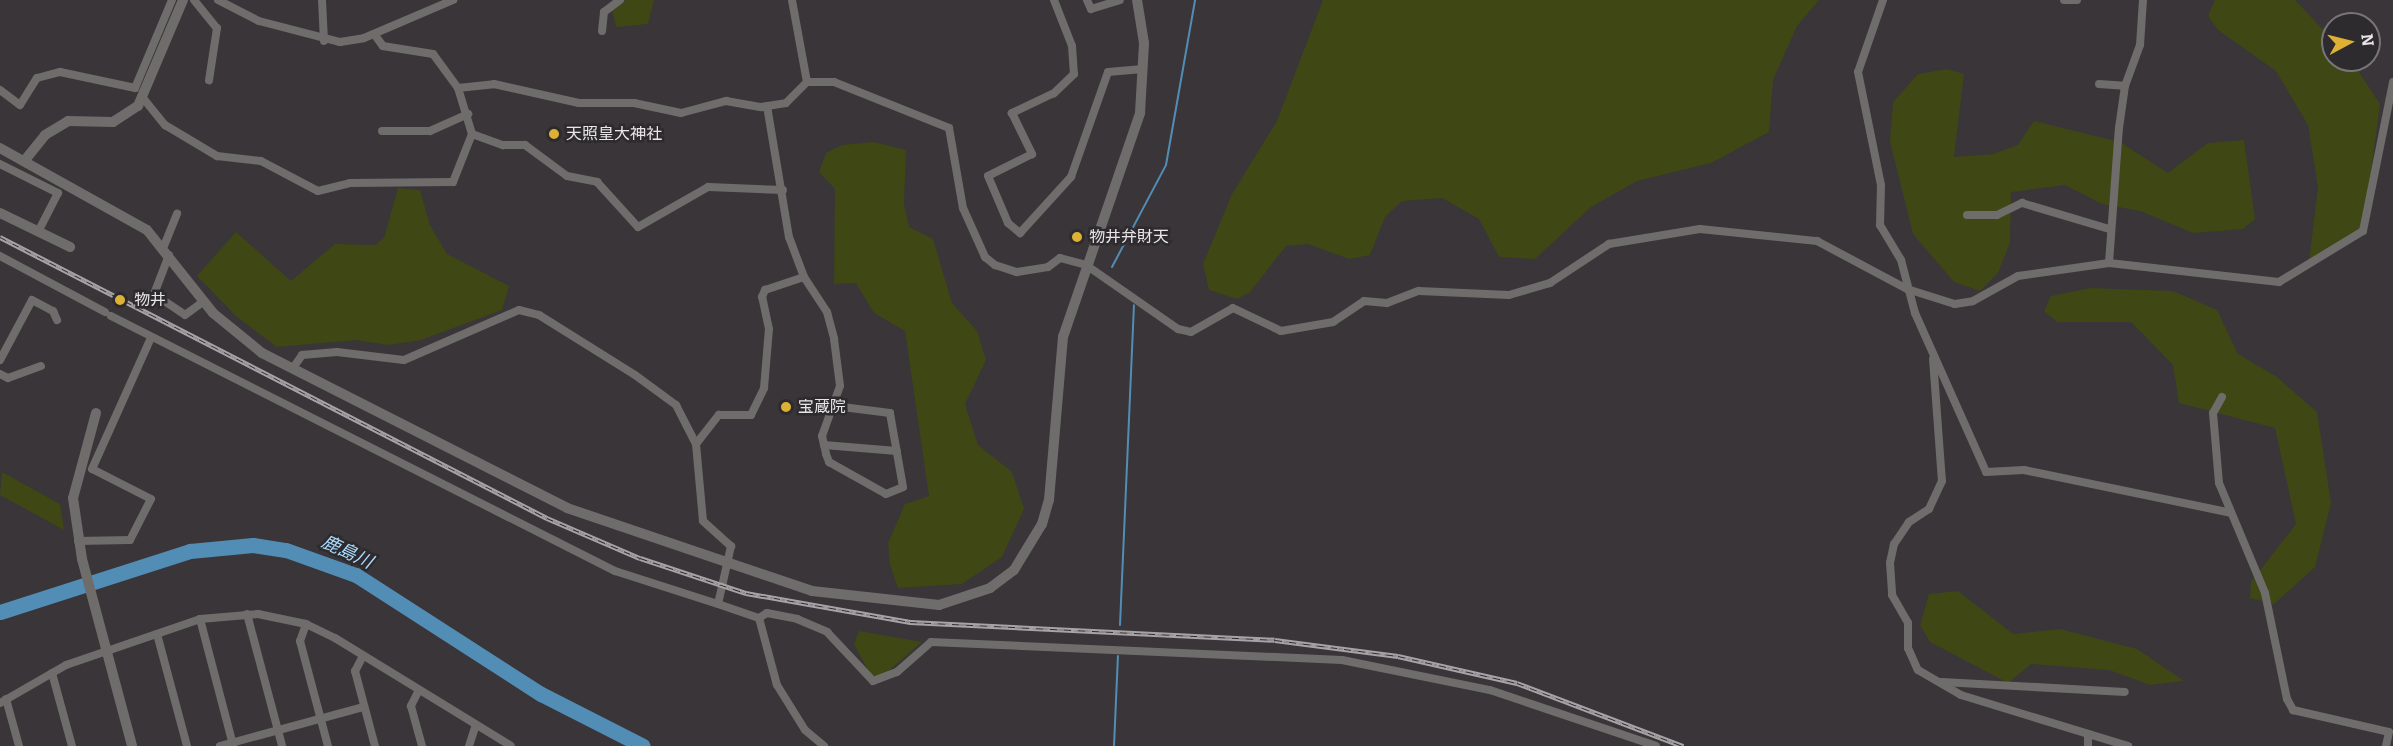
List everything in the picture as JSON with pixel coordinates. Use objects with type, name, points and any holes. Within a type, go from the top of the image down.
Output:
[{"type":"street","points":[[0,90],[20,105],[37,78],[60,72],[135,88],[172,0]]},
{"type":"street","points":[[25,160],[45,135],[68,121],[113,122],[130,113],[143,98],[183,0]]},
{"type":"street","points":[[194,0],[217,28],[209,80]]},
{"type":"street","points":[[218,0],[242,15],[324,41],[350,42],[453,0]]},
{"type":"street","points":[[322,0],[324,41]]},
{"type":"street","points":[[602,31],[604,12],[620,0]]},
{"type":"street","points":[[792,0],[807,82]]},
{"type":"street","points":[[1054,0],[1072,46],[1074,74],[1054,93],[1012,113],[1032,154],[988,176],[1008,223],[1020,234],[1071,177],[1108,72],[1143,69]]},
{"type":"street","points":[[1087,0],[1091,9],[1120,0]]},
{"type":"street","points":[[0,148],[124,215],[167,250],[203,302],[231,332],[293,368],[567,508],[728,566],[812,591],[921,606],[965,600],[1014,570],[1033,546],[1049,500],[1063,337],[1086,265],[1132,147],[1143,69],[1137,0]]},
{"type":"street","points":[[1883,0],[1858,72],[1881,185],[1880,225],[1901,260],[1907,289],[1933,355],[1986,472],[2024,470],[2231,513]]},
{"type":"street","points":[[2064,0],[2077,0]]},
{"type":"street","points":[[2109,263],[2109,229],[2125,86],[2140,45],[2143,0]]},
{"type":"street","points":[[143,98],[165,125],[205,149],[261,161],[318,191],[330,191],[350,183],[453,182],[472,134],[468,114],[458,88],[433,54],[383,46],[374,34]]},
{"type":"street","points":[[458,88],[494,84],[579,103],[634,103],[681,113],[726,101],[767,106],[792,100],[807,82]]},
{"type":"street","points":[[807,82],[834,82],[949,128],[963,208],[985,257],[995,265],[1017,272],[1048,267],[1060,258],[1086,265],[1178,329],[1191,332],[1233,308],[1281,331],[1333,322],[1364,301],[1387,303],[1419,291],[1509,295],[1558,279],[1610,244],[1700,229],[1817,241],[1907,289],[1955,304],[1973,301],[2018,276],[2109,263],[2269,284],[2363,231],[2393,82]]},
{"type":"street","points":[[2099,84],[2125,86]]},
{"type":"street","points":[[767,106],[783,190],[789,237],[804,277],[831,323],[840,386],[834,406],[824,445],[829,462],[886,494],[903,487],[890,413],[834,406]]},
{"type":"street","points":[[382,131],[429,131],[468,114]]},
{"type":"street","points":[[472,134],[503,145],[525,145],[567,176],[597,182],[638,227],[708,187],[783,190]]},
{"type":"street","points":[[193,151],[205,149]]},
{"type":"street","points":[[0,165],[58,193],[38,232]]},
{"type":"street","points":[[1967,215],[1997,215],[2022,203],[2109,229]]},
{"type":"street","points":[[0,213],[70,247]]},
{"type":"street","points":[[177,214],[154,294],[185,315],[203,302]]},
{"type":"street","points":[[0,256],[150,338],[615,571],[759,618]]},
{"type":"street","points":[[696,444],[719,415],[751,416],[765,376],[769,329],[762,297],[765,290],[804,277]]},
{"type":"street","points":[[0,360],[32,300],[53,311],[57,320]]},
{"type":"street","points":[[293,368],[302,355],[337,352],[404,360],[519,310],[539,315],[659,391],[676,405],[696,444],[703,521],[729,540],[728,566],[718,604]]},
{"type":"street","points":[[78,541],[130,540],[151,499],[92,469],[150,338]]},
{"type":"street","points":[[1933,355],[1942,481],[1929,509],[1909,522],[1894,544],[1890,563],[1892,595],[1908,623],[1908,648],[1918,670],[1961,695],[2128,746]]},
{"type":"street","points":[[0,374],[8,378],[41,366]]},
{"type":"street","points":[[2222,397],[2213,413],[2219,483],[2265,593],[2277,664],[2293,710],[2388,732],[2386,746]]},
{"type":"street","points":[[96,413],[76,476],[78,541],[132,746]]},
{"type":"street","points":[[824,445],[897,451]]},
{"type":"street","points":[[759,618],[767,613],[797,619],[827,632],[873,681],[897,672],[932,642],[1342,660],[1490,690],[1656,746]]},
{"type":"street","points":[[247,614],[282,746]]},
{"type":"street","points":[[19,746],[3,701],[52,673],[157,634],[200,619],[247,614],[306,624],[511,746]]},
{"type":"street","points":[[759,618],[777,685],[805,730],[824,746]]},
{"type":"street","points":[[200,619],[233,744]]},
{"type":"street","points":[[306,624],[300,641],[328,746]]},
{"type":"street","points":[[157,634],[186,746]]},
{"type":"street","points":[[363,656],[355,671],[375,746]]},
{"type":"street","points":[[52,673],[72,746]]},
{"type":"street","points":[[1940,682],[2125,692]]},
{"type":"street","points":[[419,690],[411,706],[422,746]]},
{"type":"street","points":[[220,746],[364,707]]},
{"type":"street","points":[[469,746],[476,724]]},
{"type":"street","points":[[2088,734],[2088,746]]},
{"type":"green space","points":[[626,0],[654,0],[648,24],[616,27],[612,9]]},
{"type":"green space","points":[[1323,0],[1819,0],[1797,26],[1773,80],[1769,132],[1711,163],[1637,181],[1591,207],[1535,259],[1499,257],[1479,219],[1442,198],[1402,201],[1385,217],[1370,255],[1349,259],[1308,244],[1286,246],[1250,292],[1237,299],[1209,290],[1203,264],[1232,194],[1277,121]]},
{"type":"green space","points":[[2215,0],[2295,0],[2321,27],[2321,72],[2359,72],[2380,104],[2364,226],[2334,253],[2309,262],[2318,187],[2308,125],[2276,71],[2218,30],[2208,16]]},
{"type":"green space","points":[[1947,69],[1964,74],[1954,157],[1993,154],[2018,145],[2034,121],[2120,142],[2168,173],[2208,143],[2244,140],[2255,219],[2243,229],[2193,233],[2140,211],[2102,204],[2065,185],[2011,192],[2010,243],[1998,273],[1980,291],[1954,282],[1913,234],[1890,142],[1893,102],[1918,74]]},
{"type":"green space","points":[[874,142],[906,150],[904,204],[909,227],[933,239],[952,303],[977,331],[986,360],[965,404],[978,445],[1012,472],[1024,509],[1002,557],[962,584],[898,588],[890,565],[888,543],[905,504],[929,496],[905,331],[874,313],[856,283],[834,284],[835,189],[819,172],[826,153],[842,145]]},
{"type":"green space","points":[[398,188],[420,190],[430,225],[447,254],[509,286],[502,310],[421,340],[389,345],[355,340],[277,347],[237,317],[197,276],[236,232],[291,281],[335,244],[375,245],[384,238]]},
{"type":"green space","points":[[2091,288],[2173,291],[2217,310],[2238,354],[2277,377],[2317,412],[2331,503],[2315,567],[2274,604],[2250,598],[2251,582],[2296,524],[2275,428],[2179,403],[2173,365],[2131,322],[2057,322],[2044,311],[2051,296]]},
{"type":"green space","points":[[2,472],[60,504],[64,530],[0,495]]},
{"type":"green space","points":[[1958,591],[2013,634],[2060,629],[2137,649],[2184,681],[2150,685],[2109,670],[2031,664],[2008,683],[1930,642],[1920,625],[1929,594]]},
{"type":"green space","points":[[859,631],[922,642],[880,678],[870,674],[854,644]]},
{"type":"waterway","points":[[1112,267],[1166,165],[1195,0]]},
{"type":"waterway","points":[[1120,625],[1134,305]]},
{"type":"waterway","name":"鹿島川","points":[[0,612],[190,551],[253,545],[286,550],[356,575],[541,694],[643,746]]},
{"type":"waterway","points":[[1114,746],[1118,656]]},
{"type":"railway","points":[[0,237],[547,518],[640,558],[746,593],[910,622],[1275,640],[1398,656],[1517,683],[1683,746]]},
{"type":"place","name":"天照皇大神社","points":[[554,134]]},
{"type":"place","name":"物井弁財天","points":[[1077,237]]},
{"type":"place","name":"物井","points":[[120,300]]},
{"type":"place","name":"宝蔵院","points":[[786,407]]}]
